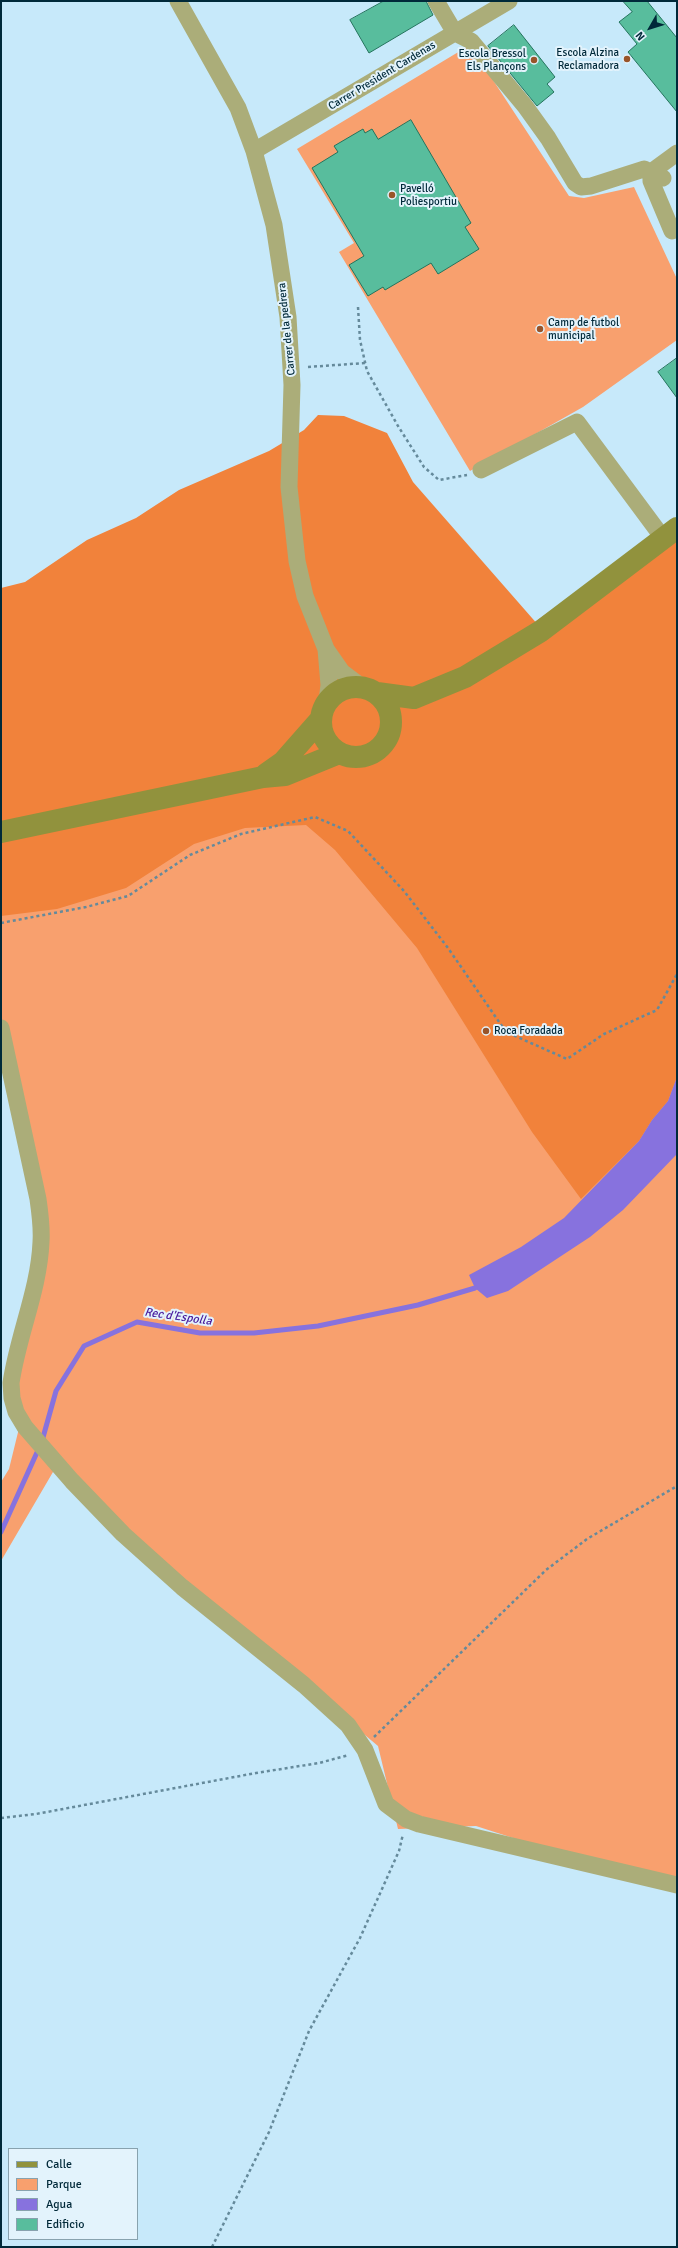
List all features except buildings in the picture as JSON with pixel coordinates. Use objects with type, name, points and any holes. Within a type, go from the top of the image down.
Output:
[{"type":"main road","points":[[323,711],[325,739],[339,753],[358,757],[371,754],[381,746],[390,729],[414,698],[465,677],[541,631],[670,533]]},
{"type":"main road","points":[[263,777],[283,762],[342,689],[369,690],[414,698]]},
{"type":"main road","points":[[369,690],[389,709],[390,729]]},
{"type":"main road","points":[[1,832],[263,777],[285,775],[339,753]]},
{"type":"street","name":"Carrer de la pedrera","points":[[179,1],[238,108],[254,151],[274,225],[288,317],[291,368],[291,440],[289,487],[292,527],[305,596],[326,649],[342,672],[369,690]]},
{"type":"street","points":[[436,1],[455,33],[471,41],[525,106],[548,138],[575,183],[581,187],[591,186],[644,169],[657,175]]},
{"type":"street","name":"Carrer President Cardenas","points":[[254,151],[509,1]]},
{"type":"street","points":[[677,153],[651,181],[672,231],[677,227]]},
{"type":"street","points":[[481,470],[577,422],[670,533]]},
{"type":"street","name":"Carrer de la pedrera","points":[[323,711],[329,685],[326,649]]},
{"type":"street","points":[[1,1028],[38,1199],[41,1221],[42,1242],[38,1267],[11,1383],[12,1398],[16,1412],[34,1438],[123,1534],[182,1587],[348,1724],[362,1746],[386,1804],[406,1819],[677,1885]]},
{"type":"path","points":[[358,308],[360,340],[367,371],[398,426],[424,467],[440,480],[455,478],[481,470]]},
{"type":"path","points":[[291,368],[365,363]]},
{"type":"path","points":[[1,923],[86,907],[128,896],[190,855],[241,834],[315,817],[348,831],[404,891],[448,948],[506,1032],[567,1059],[604,1034],[658,1010],[677,974]]},
{"type":"path","points":[[1,1818],[36,1814],[347,1757],[380,1732],[472,1639],[564,1555],[625,1515],[677,1486]]},
{"type":"path","points":[[212,2247],[269,2132],[309,2031],[360,1938],[399,1851],[406,1819]]},
{"type":"green space","points":[[470,45],[569,196],[584,198],[634,187],[677,279],[677,340],[583,407],[470,471],[339,252],[354,243],[297,149]]},
{"type":"green space","points":[[677,521],[677,1891],[476,1826],[398,1829],[378,1746],[124,1533],[60,1460],[1,1561],[1,1482],[9,1469],[22,1416],[9,1400],[41,1234],[1,1043],[1,829],[450,682]]},
{"type":"shaded area","points":[[318,415],[344,416],[387,433],[413,482],[539,626],[677,540],[677,1077],[668,1101],[652,1120],[639,1141],[581,1199],[532,1132],[417,948],[335,850],[306,825],[245,828],[194,844],[126,888],[57,909],[1,916],[1,588],[25,582],[87,540],[136,518],[179,490],[269,451],[304,430]]},
{"type":"water","points":[[677,1077],[677,1154],[623,1210],[590,1237],[508,1291],[487,1298],[475,1288],[469,1275],[521,1247],[564,1218],[639,1141],[652,1120],[668,1101]]},
{"type":"waterway","name":"Rec d'Espolla","points":[[42,1441],[56,1391],[84,1346],[137,1322],[200,1333],[254,1333],[318,1326],[418,1305],[475,1288]]},
{"type":"waterway","name":"Rec d'Espolla","points":[[1,1532],[39,1448]]},
{"type":"place","name":"Escola Alzina Reclamadora","points":[[627,59]]},
{"type":"place","name":"Escola Bressol Els Plançons","points":[[534,60]]},
{"type":"place","name":"Pavelló Poliesportiu","points":[[392,195]]},
{"type":"place","name":"Camp de futbol municipal","points":[[540,329]]},
{"type":"place","name":"Roca Foradada","points":[[486,1031]]}]
